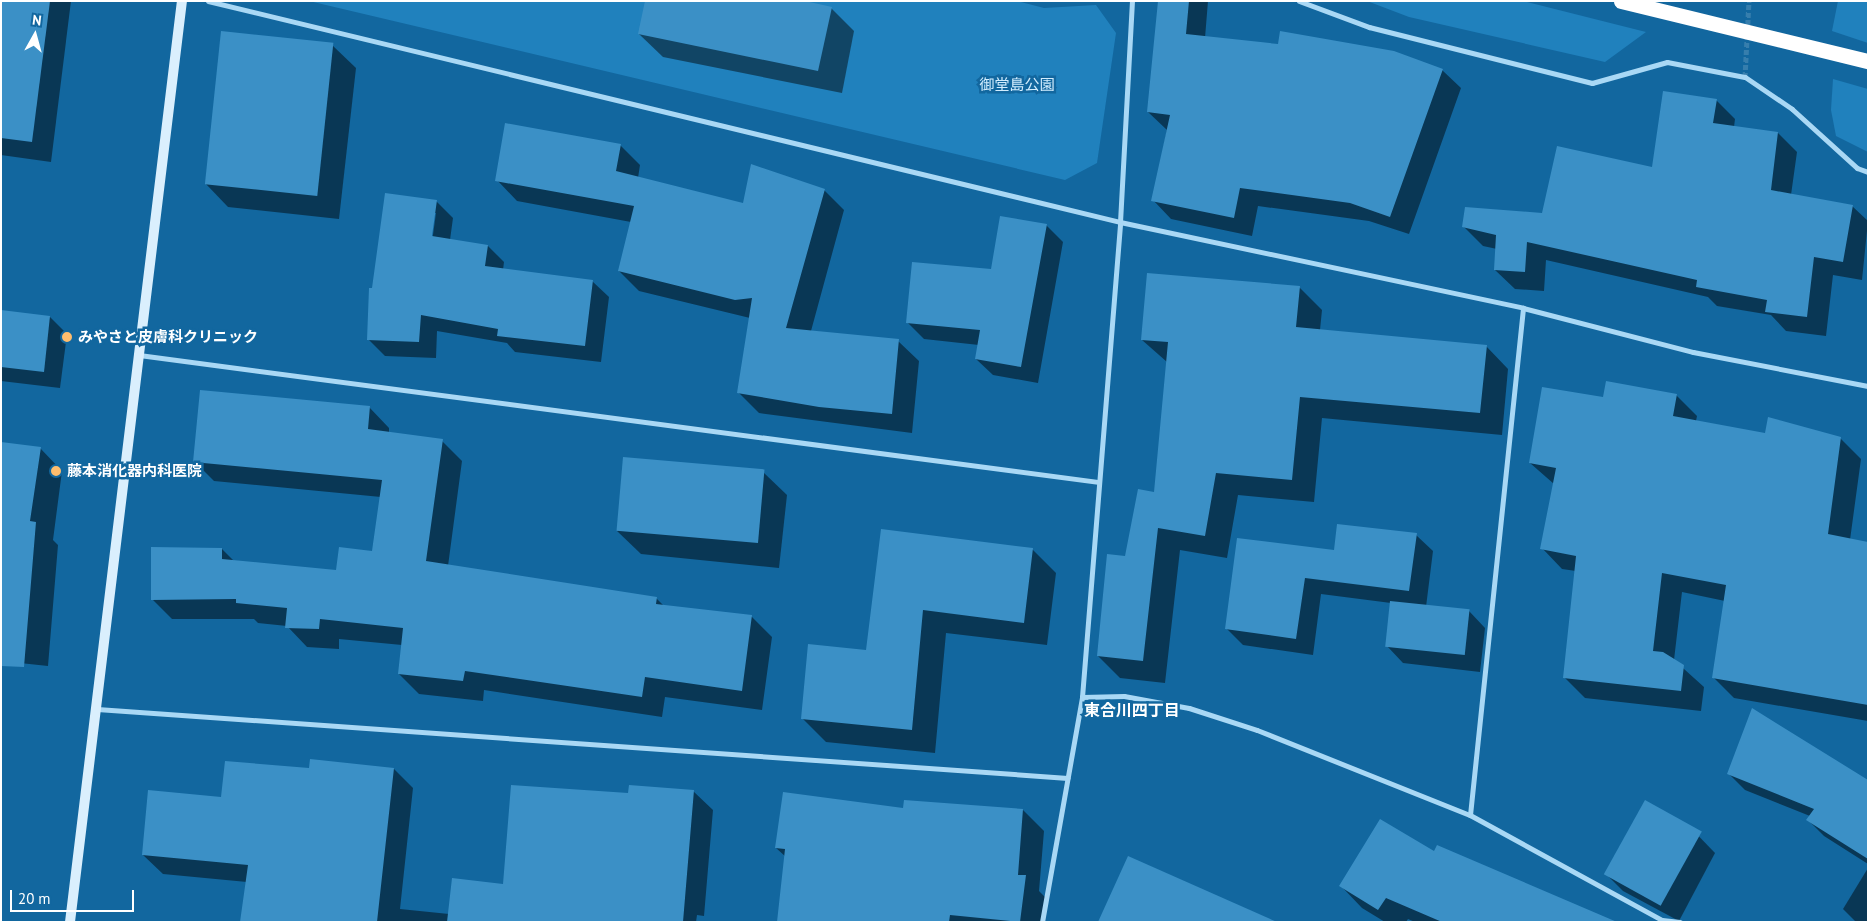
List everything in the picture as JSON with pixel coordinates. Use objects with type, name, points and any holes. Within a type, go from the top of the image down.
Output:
[{"type":"highway","points":[[1621,1],[1868,61]]},
{"type":"street","points":[[70,922],[97,709],[137,355],[182,1]]},
{"type":"street","points":[[208,1],[1120,222],[1522,308],[1693,352],[1868,386]]},
{"type":"street","points":[[1042,922],[1082,697],[1120,222],[1132,1]]},
{"type":"street","points":[[1299,1],[1369,27],[1592,83],[1667,62],[1745,77],[1792,109],[1857,168],[1868,172]]},
{"type":"street","points":[[1470,815],[1522,308]]},
{"type":"street","points":[[137,355],[1098,482]]},
{"type":"street","points":[[1082,697],[1124,696],[1189,708],[1257,730],[1470,815],[1661,921],[1680,922]]},
{"type":"street","points":[[97,709],[1068,778]]},
{"type":"green space","name":"御堂島公園","points":[[309,1],[1017,1],[1044,8],[1096,5],[1116,33],[1097,163],[1065,180]]},
{"type":"green space","points":[[1367,1],[1523,1],[1646,32],[1605,62],[1409,17]]},
{"type":"green space","points":[[1838,1],[1868,1],[1868,43],[1832,31]]},
{"type":"green space","points":[[1833,79],[1868,89],[1868,152],[1836,136],[1831,110]]},
{"type":"building","points":[[1,1],[50,1],[32,142],[1,138]]},
{"type":"building","points":[[645,1],[805,1],[832,7],[818,71],[638,34]]},
{"type":"building","points":[[1158,1],[1189,1],[1186,34],[1278,44],[1280,31],[1394,51],[1443,69],[1390,217],[1350,203],[1240,188],[1234,218],[1151,201],[1170,115],[1147,112]]},
{"type":"building","points":[[221,31],[333,43],[317,196],[205,184]]},
{"type":"building","points":[[1663,91],[1717,99],[1713,123],[1778,132],[1771,190],[1853,205],[1843,262],[1814,257],[1807,317],[1765,312],[1767,300],[1696,287],[1697,280],[1527,242],[1525,272],[1494,270],[1496,235],[1462,227],[1465,207],[1542,213],[1557,146],[1652,167]]},
{"type":"building","points":[[505,123],[621,144],[616,171],[743,203],[751,164],[825,189],[786,328],[899,339],[892,414],[819,407],[737,393],[752,298],[735,300],[618,271],[634,206],[495,181]]},
{"type":"building","points":[[385,193],[437,200],[432,236],[488,245],[485,266],[593,280],[585,346],[497,336],[498,329],[421,315],[419,342],[367,340],[369,288],[372,288]]},
{"type":"building","points":[[1000,216],[1047,224],[1021,367],[975,359],[980,330],[906,323],[912,262],[991,269]]},
{"type":"building","points":[[1147,273],[1300,286],[1296,327],[1487,345],[1480,413],[1300,397],[1292,480],[1216,473],[1205,536],[1158,528],[1143,661],[1097,656],[1107,554],[1125,556],[1138,489],[1154,492],[1168,342],[1141,340]]},
{"type":"building","points":[[1,310],[50,316],[44,372],[1,367]]},
{"type":"building","points":[[1606,381],[1677,394],[1673,416],[1765,433],[1768,417],[1841,437],[1828,534],[1868,542],[1868,705],[1712,678],[1726,585],[1662,573],[1653,651],[1663,652],[1684,665],[1681,691],[1563,678],[1576,556],[1540,549],[1556,468],[1529,463],[1542,387],[1603,397]]},
{"type":"building","points":[[200,390],[370,406],[368,429],[443,439],[426,561],[657,597],[656,604],[752,615],[742,691],[645,677],[642,697],[465,671],[463,681],[398,674],[403,628],[320,619],[319,629],[285,628],[287,608],[236,603],[236,599],[151,600],[151,547],[222,548],[222,559],[336,570],[339,547],[372,551],[382,480],[193,462]]},
{"type":"building","points":[[1,442],[41,447],[30,521],[36,522],[24,667],[1,666]]},
{"type":"building","points":[[623,457],[764,469],[758,543],[617,531]]},
{"type":"building","points":[[1337,524],[1417,533],[1409,591],[1305,578],[1296,639],[1225,629],[1237,538],[1334,550]]},
{"type":"building","points":[[881,529],[1033,548],[1024,623],[923,610],[912,730],[801,719],[808,644],[866,650]]},
{"type":"building","points":[[1390,601],[1470,609],[1465,655],[1385,647]]},
{"type":"building","points":[[1752,708],[1868,780],[1868,859],[1806,820],[1814,809],[1727,774]]},
{"type":"building","points":[[310,759],[394,768],[377,922],[240,922],[248,865],[142,855],[148,790],[221,797],[225,761],[309,768]]},
{"type":"building","points":[[511,785],[628,793],[629,785],[694,790],[683,922],[447,922],[452,878],[503,884]]},
{"type":"building","points":[[783,792],[903,808],[904,800],[1023,809],[1018,875],[1026,875],[1020,922],[950,915],[949,922],[777,922],[785,849],[775,848]]},
{"type":"building","points":[[1645,800],[1702,832],[1661,906],[1604,874]]},
{"type":"building","points":[[1380,819],[1434,851],[1437,845],[1617,922],[1442,922],[1386,898],[1378,910],[1339,886]]},
{"type":"building","points":[[1128,856],[1277,922],[1098,922]]},
{"type":"tunnel","points":[[1745,77],[1749,1]]},
{"type":"place","name":"みやさと皮膚科クリニック","points":[[67,337]]},
{"type":"place","name":"藤本消化器内科医院","points":[[56,471]]},
{"type":"district","name":"東合川四丁目","points":[[1132,710]]}]
